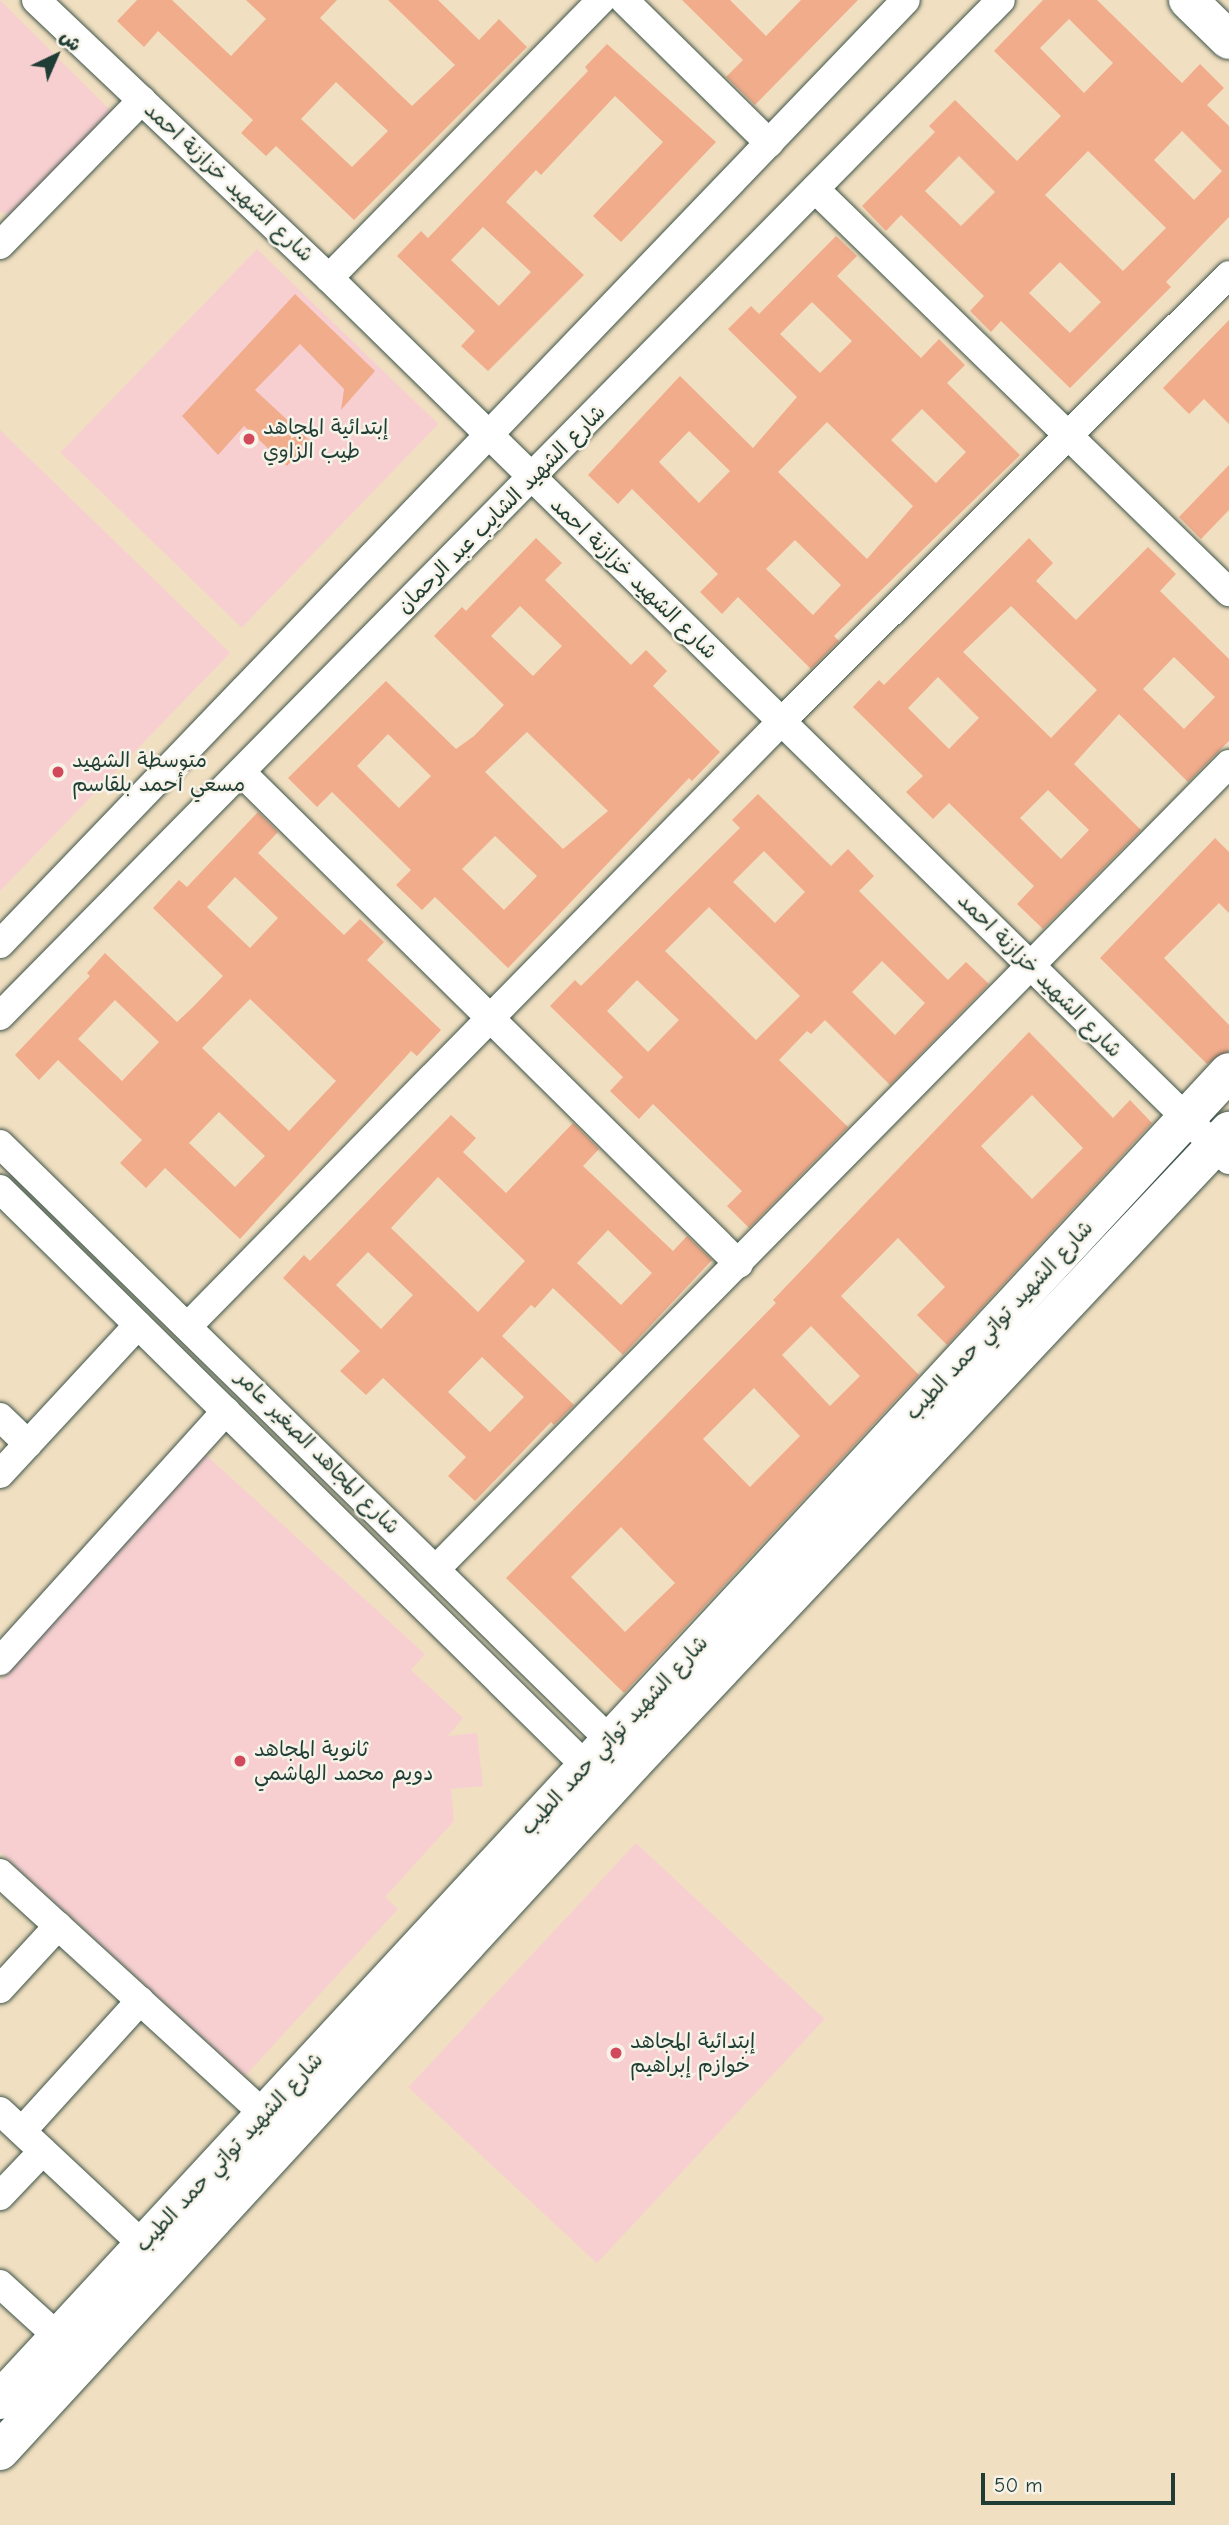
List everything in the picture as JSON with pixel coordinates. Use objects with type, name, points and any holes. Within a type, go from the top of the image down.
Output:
[{"type":"street","name":"شارع الشهيد خزازنة احمد","points":[[36,0],[329,278],[1186,1118],[1224,1146]]},
{"type":"street","points":[[329,278],[601,0]]},
{"type":"street","points":[[624,0],[769,143]]},
{"type":"street","points":[[0,944],[906,0]]},
{"type":"street","name":"شارع الشهيد الشايب عبد الرحمان","points":[[0,1016],[1001,0]]},
{"type":"street","points":[[1188,0],[1229,40]]},
{"type":"street","points":[[0,245],[142,100]]},
{"type":"street","points":[[815,189],[1229,592]]},
{"type":"street","points":[[189,1325],[782,721],[1229,275]]},
{"type":"street","points":[[436,1569],[1032,967],[1229,764]]},
{"type":"street","points":[[241,772],[739,1264]]},
{"type":"street","name":"شارع الشهيد تواتي حمد الطيب","points":[[0,2451],[609,1764],[1229,1072]]},
{"type":"street","name":"شارع المجاهد الصغير عامر","points":[[0,1144],[189,1325],[436,1569],[609,1764]]},
{"type":"street","name":"شارع الشهيد تواتي حمد الطيب","points":[[0,2400],[55,2336],[264,2114],[1224,1146]]},
{"type":"street","name":"شارع المجاهد الصغير عامر","points":[[0,1189],[226,1411],[609,1764]]},
{"type":"street","points":[[0,1474],[138,1325]]},
{"type":"street","points":[[0,1661],[226,1411]]},
{"type":"street","points":[[0,1417],[28,1444]]},
{"type":"street","points":[[0,1873],[264,2114]]},
{"type":"street","points":[[0,1989],[58,1926]]},
{"type":"street","points":[[22,2131],[140,2001]]},
{"type":"street","points":[[0,2110],[143,2245]]},
{"type":"street","points":[[0,2196],[43,2151]]},
{"type":"street","points":[[0,2284],[55,2336]]},
{"type":"shaded area","points":[[0,0],[111,111],[15,219],[0,211]]},
{"type":"shaded area","name":"إبتدائية المجاهد طيب الزاوي","points":[[257,249],[438,424],[242,628],[60,453]]},
{"type":"shaded area","name":"متوسطة الشهيد مسعي أحمد بلقاسم","points":[[0,430],[230,653],[0,891]]},
{"type":"shaded area","name":"ثانوية المجاهد دويم محمد الهاشمي","points":[[206,1455],[425,1654],[411,1670],[463,1718],[448,1736],[477,1733],[483,1786],[451,1789],[454,1821],[385,1897],[398,1909],[245,2076],[0,1852],[0,1681]]},
{"type":"shaded area","name":"إبتدائية المجاهد خوازم إبراهيم","points":[[636,1843],[825,2019],[597,2263],[408,2087]]},
{"type":"building","points":[[137,0],[172,0],[231,56],[266,19],[246,0],[337,0],[320,18],[412,106],[455,65],[388,0],[438,0],[479,40],[499,19],[527,47],[354,220],[276,146],[266,156],[241,133],[253,120],[158,31],[144,47],[117,21]],"holes":[[[336,82],[388,131],[352,167],[301,119]]]},
{"type":"building","points":[[682,0],[730,0],[766,36],[801,0],[858,0],[755,105],[726,77],[743,60]]},
{"type":"building","points":[[1043,0],[1097,0],[1182,83],[1200,64],[1224,88],[1207,105],[1229,126],[1229,217],[1166,282],[1171,287],[1070,388],[1001,321],[991,332],[970,311],[984,296],[901,215],[886,231],[862,206],[935,132],[929,126],[955,100],[1017,161],[1061,116],[994,51]],"holes":[[[1069,19],[1113,63],[1084,93],[1040,48]],[[1182,131],[1222,171],[1194,200],[1154,160]],[[1088,151],[1166,228],[1123,271],[1045,195]],[[959,156],[995,192],[961,226],[925,191]],[[1060,262],[1101,302],[1070,333],[1029,293]]]},
{"type":"building","points":[[607,44],[716,142],[621,242],[593,216],[663,142],[615,96],[541,175],[536,170],[506,202],[584,275],[488,371],[461,346],[475,331],[397,256],[421,231],[428,238],[588,71],[585,67]],"holes":[[[483,227],[531,272],[499,306],[451,260]]]},
{"type":"building","points":[[836,236],[857,256],[837,276],[921,358],[939,339],[965,365],[947,383],[1020,455],[834,636],[839,641],[811,669],[738,597],[722,614],[700,592],[718,574],[632,489],[618,504],[588,475],[680,376],[753,448],[797,397],[728,329],[751,306],[759,314]],"holes":[[[812,302],[852,341],[820,373],[780,334]],[[922,409],[966,452],[936,483],[891,440]],[[827,422],[913,506],[867,559],[778,472]],[[689,431],[730,471],[699,503],[659,462]],[[795,540],[841,585],[813,615],[766,569]]]},
{"type":"building","points":[[295,294],[375,371],[341,410],[344,389],[300,344],[255,390],[310,441],[287,466],[244,426],[218,455],[182,416]]},
{"type":"building","points":[[1229,320],[1229,424],[1204,399],[1189,414],[1163,388]]},
{"type":"building","points":[[1229,465],[1229,510],[1201,539],[1179,517]]},
{"type":"building","points":[[536,538],[562,563],[545,580],[631,665],[646,650],[667,671],[653,686],[720,752],[692,781],[689,778],[508,968],[435,897],[422,910],[396,885],[411,870],[332,792],[317,807],[288,778],[386,681],[456,749],[474,736],[504,705],[434,636],[462,607],[466,611]],"holes":[[[520,606],[562,646],[533,676],[491,636]],[[527,732],[608,811],[563,849],[485,772]],[[388,734],[431,776],[399,808],[357,766]],[[495,836],[537,876],[504,910],[462,869]]]},
{"type":"building","points":[[1029,538],[1053,563],[1036,581],[1076,620],[1148,547],[1176,574],[1160,591],[1229,659],[1229,741],[1188,782],[1119,714],[1074,764],[1141,830],[1043,929],[1017,904],[1034,886],[949,803],[933,819],[906,792],[923,776],[853,707],[879,680],[884,685]],"holes":[[[1011,606],[1097,690],[1051,738],[963,652]],[[1174,657],[1215,697],[1184,729],[1143,689]],[[938,677],[979,718],[949,749],[908,708]],[[1048,790],[1089,830],[1061,859],[1020,818]]]},
{"type":"building","points":[[758,794],[831,866],[848,849],[874,876],[859,891],[948,980],[966,962],[989,984],[890,1085],[825,1020],[811,1034],[807,1031],[779,1060],[848,1127],[749,1228],[727,1206],[742,1191],[653,1104],[639,1119],[610,1091],[623,1077],[550,1006],[575,980],[581,986],[740,828],[732,820]],"holes":[[[764,851],[805,892],[775,923],[733,882]],[[709,907],[800,996],[756,1040],[665,951]],[[882,961],[925,1003],[895,1035],[852,992]],[[637,980],[679,1020],[648,1052],[607,1011]]]},
{"type":"building","points":[[258,812],[278,832],[258,853],[344,935],[360,919],[384,942],[367,960],[441,1030],[417,1056],[411,1051],[240,1239],[165,1168],[146,1188],[120,1163],[142,1140],[58,1060],[39,1080],[15,1055],[90,976],[87,973],[105,953],[177,1022],[194,1006],[223,976],[153,908],[179,880],[187,887]],"holes":[[[235,877],[278,918],[250,948],[207,907]],[[250,999],[336,1081],[289,1131],[202,1048]],[[115,1000],[159,1042],[122,1081],[78,1039]],[[219,1112],[265,1156],[235,1187],[189,1143]]]},
{"type":"building","points":[[1215,838],[1229,852],[1229,913],[1219,903],[1164,958],[1229,1025],[1229,1051],[1207,1064],[1100,958]]},
{"type":"building","points":[[1029,1032],[1113,1118],[1130,1100],[1152,1123],[947,1345],[917,1315],[945,1287],[898,1238],[841,1296],[919,1375],[624,1693],[506,1578],[776,1303],[773,1300]],"holes":[[[1032,1095],[1083,1148],[1032,1199],[981,1146]],[[811,1326],[860,1376],[830,1406],[782,1355]],[[754,1388],[800,1436],[750,1487],[703,1439]],[[621,1527],[675,1583],[625,1632],[571,1577]]]},
{"type":"building","points":[[451,1115],[476,1138],[463,1152],[506,1193],[573,1123],[599,1149],[583,1166],[673,1251],[687,1236],[712,1260],[623,1355],[553,1288],[535,1308],[531,1305],[502,1336],[574,1405],[554,1425],[551,1422],[475,1501],[448,1476],[466,1457],[383,1378],[366,1395],[340,1371],[360,1351],[283,1278],[304,1255],[310,1261]],"holes":[[[438,1177],[525,1261],[478,1312],[391,1228]],[[608,1230],[652,1273],[621,1305],[577,1263]],[[368,1252],[413,1295],[381,1329],[336,1285]],[[482,1357],[524,1397],[490,1432],[448,1392]]]},
{"type":"place","name":"إبتدائية المجاهد طيب الزاوي","points":[[249,439]]},
{"type":"place","name":"متوسطة الشهيد مسعي أحمد بلقاسم","points":[[58,772]]},
{"type":"place","name":"ثانوية المجاهد دويم محمد الهاشمي","points":[[240,1761]]},
{"type":"place","name":"إبتدائية المجاهد خوازم إبراهيم","points":[[616,2053]]}]
